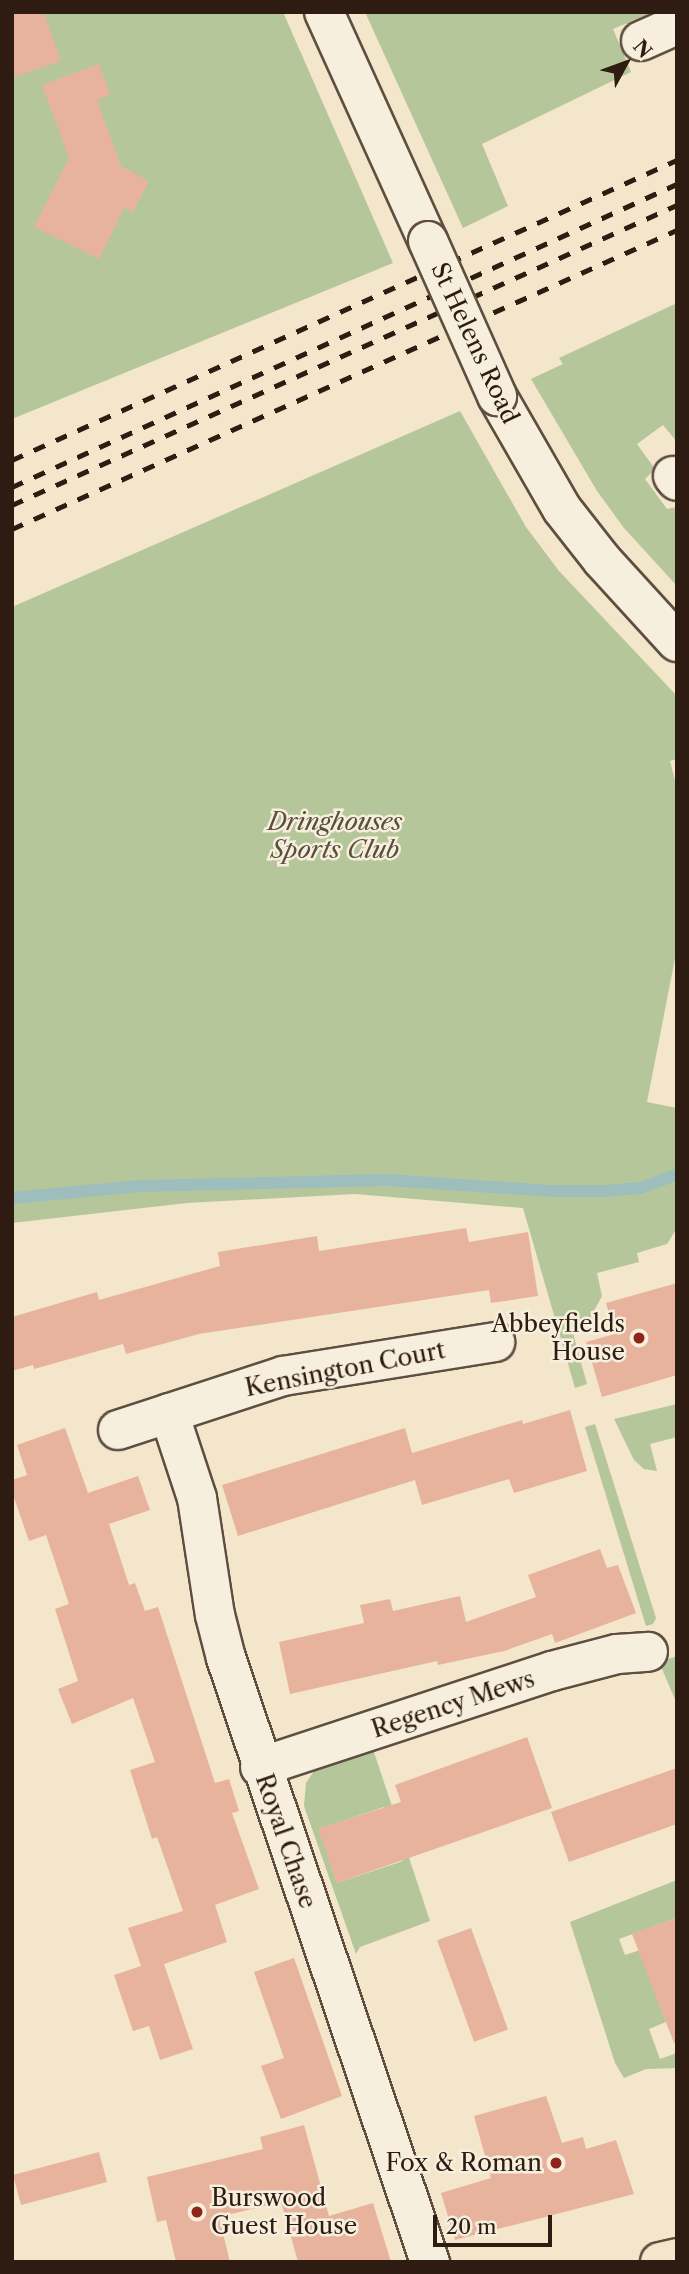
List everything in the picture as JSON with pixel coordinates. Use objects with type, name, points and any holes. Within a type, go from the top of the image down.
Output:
[{"type":"main road","points":[[660,2262],[677,2258]]},
{"type":"street","name":"St Helens Road","points":[[324,12],[497,396],[562,509],[601,560],[677,642]]},
{"type":"street","points":[[641,41],[677,25]]},
{"type":"street","name":"Kensington Court","points":[[118,1430],[283,1376],[495,1342]]},
{"type":"street","name":"Royal Chase","points":[[169,1413],[197,1498],[215,1615],[223,1647],[260,1766],[430,2262]]},
{"type":"street","name":"Regency Mews","points":[[260,1766],[552,1671],[617,1654],[648,1652]]},
{"type":"green space","points":[[12,12],[283,12],[393,263],[12,419]]},
{"type":"green space","points":[[365,12],[653,12],[613,29],[631,72],[482,144],[508,206],[463,228]]},
{"type":"green space","points":[[677,303],[677,442],[663,425],[637,444],[655,469],[645,479],[667,509],[677,507],[677,586],[624,528],[597,491],[531,379],[563,364],[559,358]]},
{"type":"green space","name":"Dringhouses Sports Club","points":[[460,411],[526,527],[559,571],[677,696],[677,759],[670,761],[677,788],[677,948],[647,1102],[677,1108],[677,1228],[667,1244],[637,1253],[639,1262],[597,1273],[602,1296],[588,1322],[571,1326],[587,1384],[575,1388],[523,1208],[355,1194],[187,1203],[12,1223],[12,607]]},
{"type":"green space","points":[[677,1404],[677,1437],[650,1444],[657,1471],[644,1469],[634,1460],[614,1419]]},
{"type":"green space","points":[[595,1424],[656,1618],[653,1624],[646,1626],[585,1427]]},
{"type":"green space","points":[[677,1656],[677,1704],[659,1662]]},
{"type":"green space","points":[[373,1749],[430,1921],[360,1947],[356,1954],[304,1806],[306,1783],[316,1768]],"holes":[[[384,1807],[403,1861],[337,1883],[319,1829]]]},
{"type":"green space","points":[[677,1880],[677,1918],[619,1939],[625,1955],[640,1950],[666,2022],[649,2029],[660,2059],[677,2053],[677,2068],[646,2069],[624,2078],[615,2063],[570,1922]]},
{"type":"building","points":[[12,12],[44,12],[61,61],[12,78]]},
{"type":"building","points":[[99,64],[110,94],[97,100],[121,166],[149,181],[133,212],[124,208],[99,259],[34,227],[69,158],[42,85]]},
{"type":"building","points":[[466,1228],[469,1242],[528,1232],[538,1296],[491,1303],[489,1290],[199,1334],[126,1354],[123,1344],[34,1369],[33,1365],[12,1371],[12,1317],[97,1292],[99,1300],[220,1266],[218,1252],[317,1236],[319,1251]]},
{"type":"building","name":"Abbeyfields House","points":[[677,1283],[677,1375],[602,1397],[586,1342],[615,1334],[606,1303]]},
{"type":"building","points":[[570,1410],[587,1471],[514,1493],[509,1479],[422,1505],[415,1480],[238,1536],[222,1485],[405,1428],[412,1453],[522,1420],[523,1424]]},
{"type":"building","points":[[65,1428],[88,1493],[138,1476],[150,1510],[109,1524],[129,1585],[135,1583],[145,1611],[158,1607],[215,1783],[229,1779],[239,1811],[232,1813],[259,1889],[215,1905],[227,1942],[164,1964],[193,2049],[160,2060],[149,2026],[133,2031],[114,1975],[141,1966],[128,1928],[183,1911],[157,1837],[152,1839],[130,1770],[155,1762],[133,1698],[72,1724],[58,1689],[78,1681],[55,1609],[69,1604],[46,1535],[29,1541],[12,1492],[12,1480],[27,1475],[17,1445]]},
{"type":"building","points":[[600,1549],[607,1568],[618,1565],[636,1613],[555,1643],[552,1634],[504,1651],[438,1665],[437,1661],[290,1694],[279,1642],[364,1623],[360,1605],[390,1599],[393,1611],[460,1596],[466,1622],[536,1597],[528,1575]]},
{"type":"building","points":[[527,1737],[552,1808],[337,1883],[318,1829],[401,1802],[395,1785]]},
{"type":"building","points":[[677,1768],[677,1824],[569,1862],[551,1812]]},
{"type":"building","points":[[677,1918],[677,2043],[674,2043],[632,1934]]},
{"type":"building","points":[[471,1928],[508,2029],[474,2042],[437,1940]]},
{"type":"building","points":[[294,1958],[342,2096],[281,2119],[261,2066],[284,2058],[254,1972]]},
{"type":"building","name":"Fox & Roman","points":[[546,2096],[562,2143],[583,2137],[586,2149],[616,2140],[634,2194],[455,2240],[441,2193],[491,2178],[474,2116]]},
{"type":"building","points":[[304,2125],[329,2216],[373,2203],[391,2262],[298,2262],[281,2202],[219,2217],[230,2262],[176,2262],[166,2220],[157,2222],[147,2177],[263,2149],[260,2137]]},
{"type":"building","points":[[99,2152],[107,2182],[21,2205],[13,2175]]},
{"type":"waterway","points":[[12,1198],[139,1186],[387,1180],[551,1191],[605,1191],[641,1188],[677,1174]]},
{"type":"railway","points":[[12,460],[677,160]]},
{"type":"railway","points":[[12,487],[677,184]]},
{"type":"railway","points":[[12,505],[677,205]]},
{"type":"railway","points":[[12,529],[677,230]]},
{"type":"place","name":"Abbeyfields House","points":[[639,1338]]},
{"type":"place","name":"Fox & Roman","points":[[556,2163]]},
{"type":"place","name":"Burswood Guest House","points":[[197,2212]]}]
